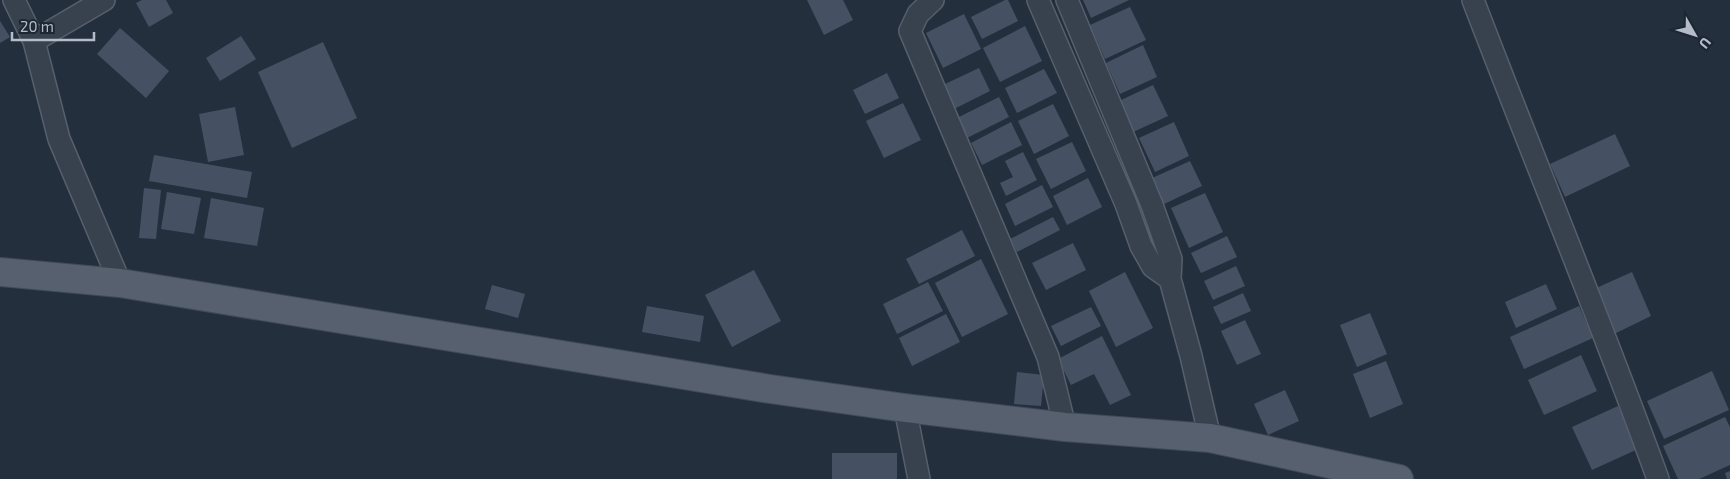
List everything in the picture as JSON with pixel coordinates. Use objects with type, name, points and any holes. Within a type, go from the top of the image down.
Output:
[{"type":"main road","points":[[0,272],[120,283],[770,389],[906,408],[1065,427],[1210,438],[1399,479]]},
{"type":"street","points":[[14,0],[34,40],[60,139],[120,283]]},
{"type":"street","points":[[34,40],[104,0]]},
{"type":"street","points":[[933,0],[918,14],[910,31],[1048,357],[1065,427]]},
{"type":"street","points":[[1038,0],[1126,204],[1141,246],[1152,267],[1170,279]]},
{"type":"street","points":[[1067,0],[1152,205],[1171,259],[1170,279],[1191,356],[1210,438]]},
{"type":"street","points":[[1473,0],[1620,374],[1658,479]]},
{"type":"street","points":[[906,408],[919,479]]},
{"type":"building","points":[[142,0],[166,0],[173,13],[149,27],[136,3]]},
{"type":"building","points":[[807,0],[843,0],[853,20],[824,35]]},
{"type":"building","points":[[1008,0],[1018,21],[982,39],[971,17]]},
{"type":"building","points":[[1083,0],[1129,0],[1091,18]]},
{"type":"building","points":[[1130,7],[1146,40],[1105,59],[1090,25]]},
{"type":"building","points":[[964,14],[981,49],[943,68],[926,33]]},
{"type":"building","points":[[0,21],[10,37],[0,43]]},
{"type":"building","points":[[1025,26],[1042,61],[1000,82],[983,48]]},
{"type":"building","points":[[120,28],[169,71],[146,98],[97,54]]},
{"type":"building","points":[[241,36],[256,59],[220,81],[206,58]]},
{"type":"building","points":[[323,42],[357,118],[292,148],[258,72]]},
{"type":"building","points":[[1143,45],[1157,77],[1120,94],[1106,63]]},
{"type":"building","points":[[979,68],[990,91],[954,109],[943,85]]},
{"type":"building","points":[[1044,69],[1057,93],[1017,113],[1005,88]]},
{"type":"building","points":[[887,73],[899,98],[865,114],[853,90]]},
{"type":"building","points":[[1153,85],[1168,116],[1131,133],[1117,102]]},
{"type":"building","points":[[999,97],[1009,117],[967,138],[957,118]]},
{"type":"building","points":[[903,103],[921,140],[884,158],[866,121]]},
{"type":"building","points":[[1053,104],[1069,136],[1034,154],[1018,121]]},
{"type":"building","points":[[235,107],[244,155],[208,162],[199,114]]},
{"type":"building","points":[[1011,122],[1022,145],[982,165],[971,143]]},
{"type":"building","points":[[1174,122],[1189,156],[1155,172],[1139,138]]},
{"type":"building","points":[[1615,134],[1630,166],[1565,197],[1550,164]]},
{"type":"building","points":[[1072,142],[1086,171],[1051,189],[1036,159]]},
{"type":"building","points":[[1023,152],[1037,180],[1006,196],[1000,183],[1013,177],[1005,161]]},
{"type":"building","points":[[154,155],[252,172],[247,198],[149,181]]},
{"type":"building","points":[[1190,161],[1202,186],[1162,205],[1150,179]]},
{"type":"building","points":[[1088,178],[1102,207],[1067,225],[1053,196]]},
{"type":"building","points":[[1042,185],[1053,207],[1015,226],[1005,204]]},
{"type":"building","points":[[144,188],[161,190],[156,239],[139,238]]},
{"type":"building","points":[[167,192],[201,198],[194,234],[161,229]]},
{"type":"building","points":[[1205,193],[1223,232],[1189,248],[1171,208]]},
{"type":"building","points":[[211,198],[264,208],[257,246],[204,238]]},
{"type":"building","points":[[1053,217],[1060,230],[1017,252],[1010,239]]},
{"type":"building","points":[[962,230],[975,256],[919,284],[906,259]]},
{"type":"building","points":[[1227,236],[1237,257],[1201,273],[1191,253]]},
{"type":"building","points":[[1073,243],[1086,270],[1046,290],[1032,263]]},
{"type":"building","points":[[981,259],[1008,314],[962,337],[935,283]]},
{"type":"building","points":[[1236,266],[1245,286],[1213,300],[1204,281]]},
{"type":"building","points":[[754,270],[781,321],[732,347],[705,295]]},
{"type":"building","points":[[1125,272],[1153,328],[1116,347],[1089,291]]},
{"type":"building","points":[[1632,272],[1651,316],[1614,334],[1594,289]]},
{"type":"building","points":[[928,282],[943,311],[897,334],[883,304]]},
{"type":"building","points":[[1546,284],[1557,309],[1516,328],[1505,302]]},
{"type":"building","points":[[492,285],[525,294],[518,318],[485,309]]},
{"type":"building","points":[[1243,293],[1251,311],[1221,324],[1213,307]]},
{"type":"building","points":[[647,306],[704,316],[700,342],[642,332]]},
{"type":"building","points":[[1579,306],[1593,338],[1524,369],[1510,337]]},
{"type":"building","points":[[1091,307],[1101,326],[1061,346],[1051,326]]},
{"type":"building","points":[[1370,313],[1387,354],[1357,367],[1340,325]]},
{"type":"building","points":[[946,314],[960,342],[912,366],[899,338]]},
{"type":"building","points":[[1245,320],[1261,354],[1237,365],[1221,331]]},
{"type":"building","points":[[1102,336],[1131,395],[1110,405],[1094,374],[1071,385],[1058,359]]},
{"type":"building","points":[[1581,355],[1597,391],[1544,415],[1528,380]]},
{"type":"building","points":[[1386,361],[1403,404],[1370,418],[1353,374]]},
{"type":"building","points":[[1712,371],[1729,410],[1664,439],[1647,401]]},
{"type":"building","points":[[1017,372],[1044,375],[1041,406],[1014,404]]},
{"type":"building","points":[[1285,390],[1299,421],[1268,435],[1254,404]]},
{"type":"building","points":[[1618,406],[1638,449],[1592,470],[1572,427]]},
{"type":"building","points":[[1725,417],[1730,427],[1730,465],[1699,479],[1678,479],[1663,446]]},
{"type":"building","points":[[832,453],[897,453],[897,479],[832,479]]},
{"type":"building","points":[[1730,471],[1730,479],[1727,479],[1725,473]]}]
